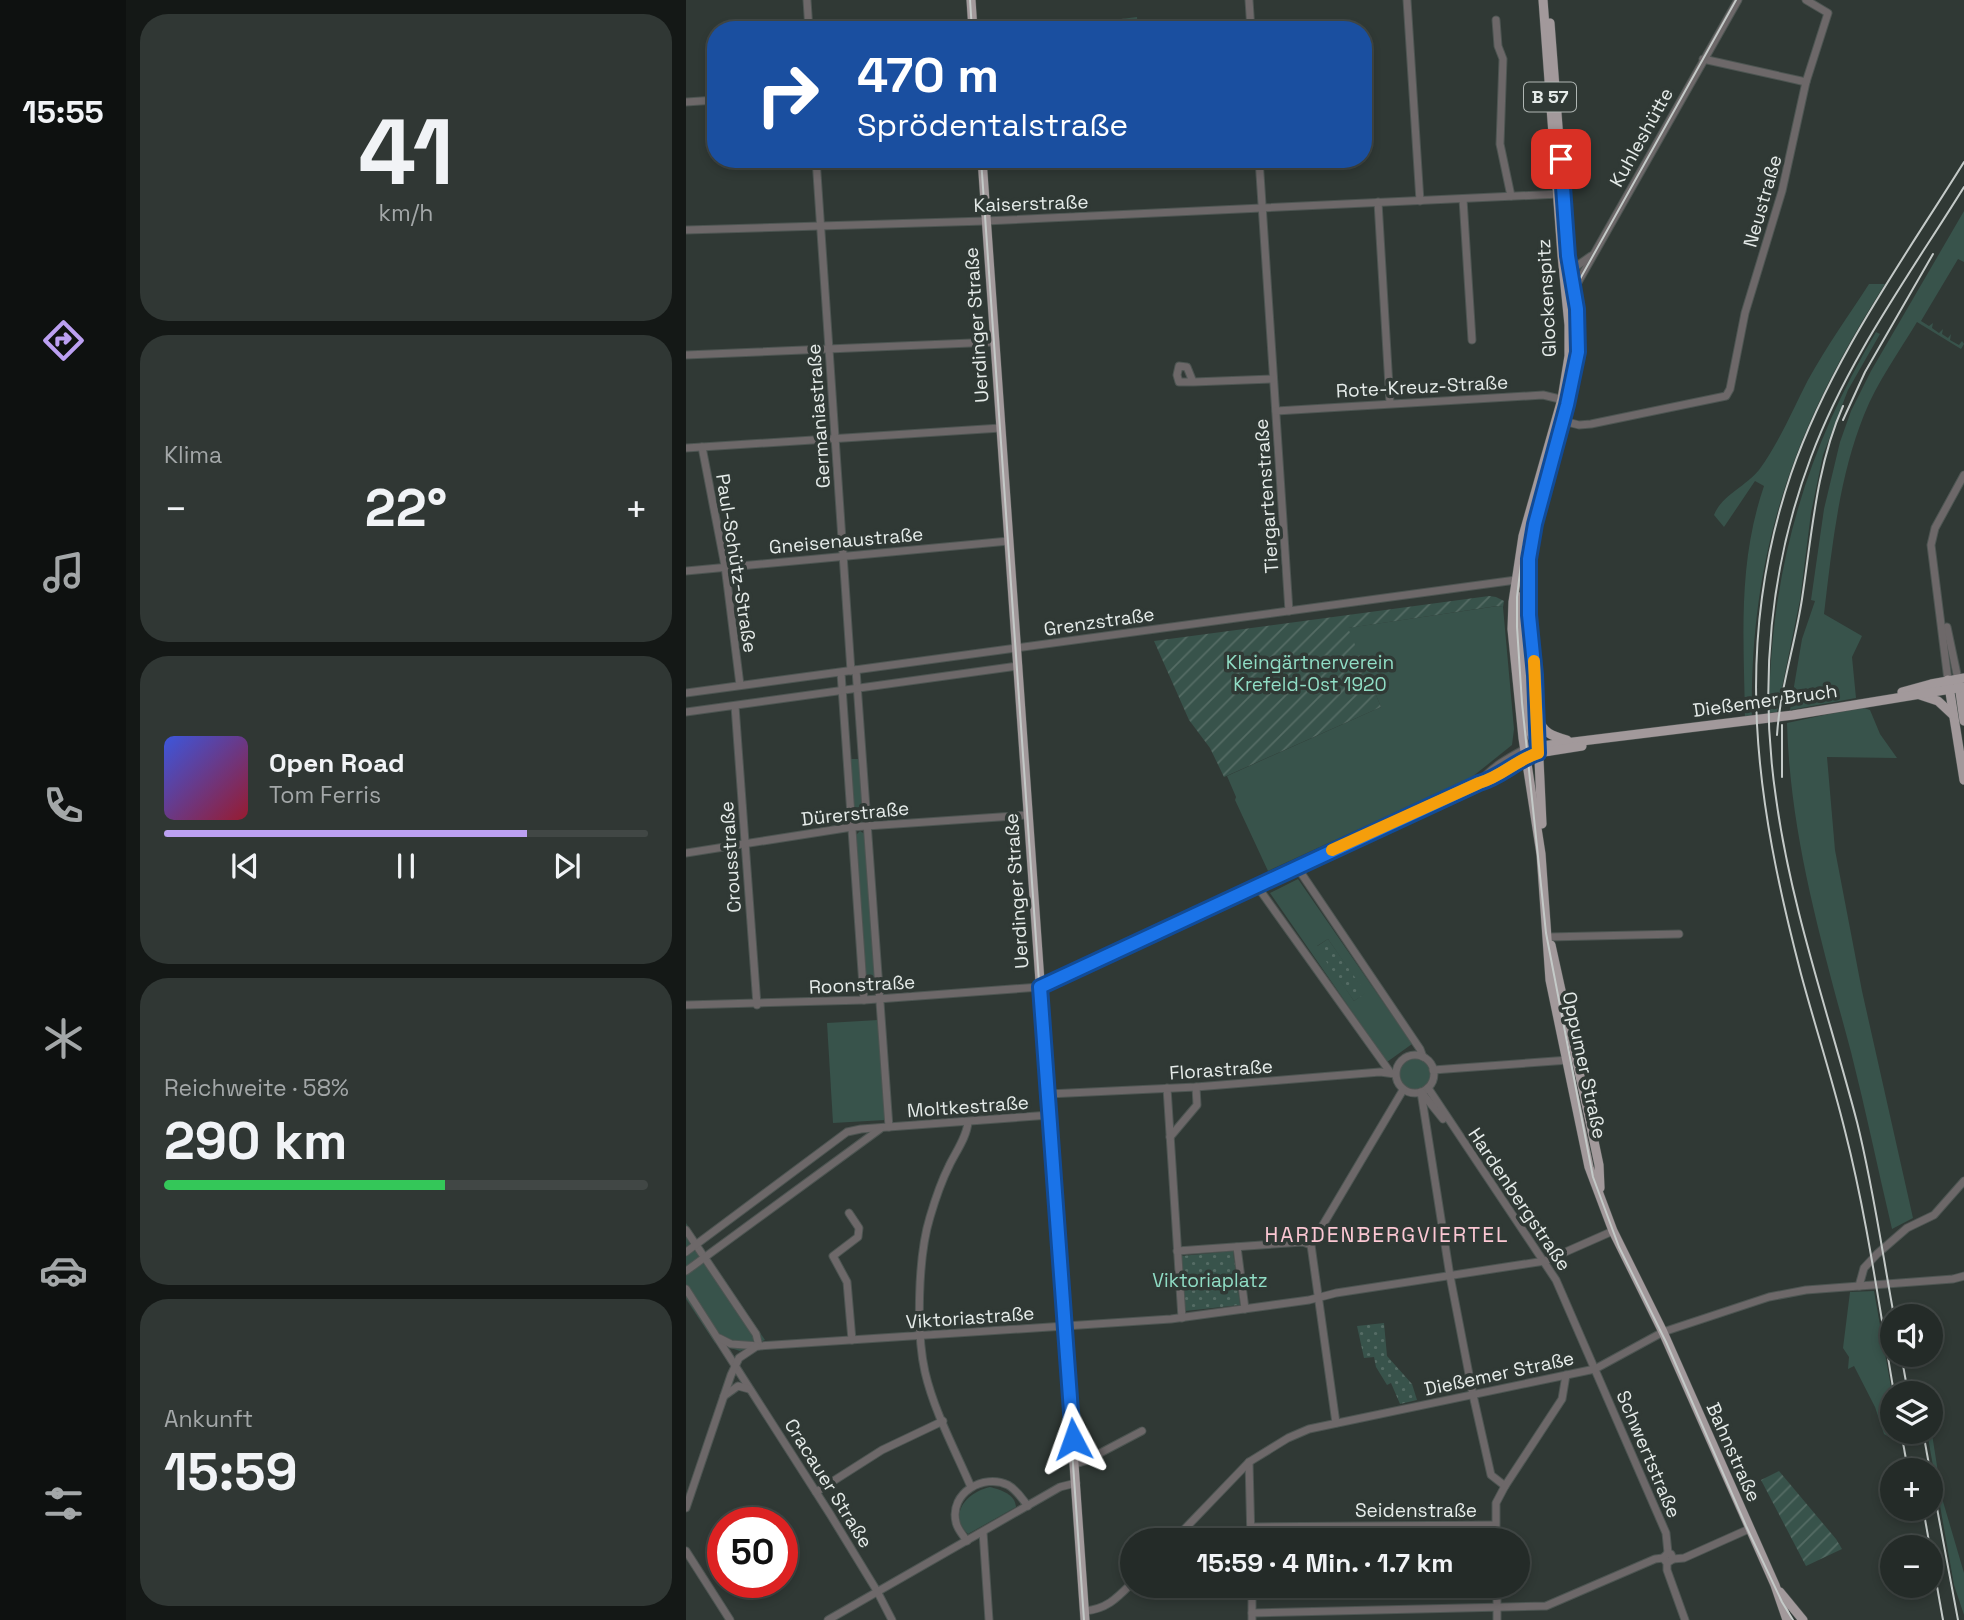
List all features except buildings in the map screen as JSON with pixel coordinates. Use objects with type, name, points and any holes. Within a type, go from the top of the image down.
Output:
[{"type":"main road","points":[[971,0],[972,21]]},
{"type":"main road","name":"Glockenspitz","points":[[1516,583],[1527,522],[1578,352],[1578,324],[1570,292],[1542,0]]},
{"type":"main road","name":"Glockenspitz","points":[[1549,0],[1560,194],[1570,292]]},
{"type":"main road","name":"Uerdinger Straße","points":[[983,168],[1085,1615]]},
{"type":"main road","name":"Glockenspitz","points":[[1528,579],[1533,536],[1563,421],[1565,402]]},
{"type":"main road","name":"Oppumer Straße","points":[[1528,579],[1542,828],[1541,853]]},
{"type":"main road","name":"B 57","points":[[1516,583],[1531,733],[1538,750]]},
{"type":"main road","name":"Oppumer Straße","points":[[1516,583],[1512,629],[1525,753],[1541,853],[1550,980],[1589,1167],[1613,1231],[1663,1332]]},
{"type":"main road","name":"Dießemer Bruch","points":[[1883,699],[1931,684],[1957,684]]},
{"type":"main road","points":[[1957,684],[1954,716],[1964,780]]},
{"type":"main road","points":[[1957,684],[1964,721]]},
{"type":"main road","name":"Dießemer Bruch","points":[[1525,753],[1572,742],[1793,715],[1918,694],[1957,684]]},
{"type":"main road","points":[[1918,694],[1938,701],[1954,716]]},
{"type":"main road","points":[[1536,714],[1549,734],[1572,742]]},
{"type":"main road","name":"Dießemer Bruch","points":[[1538,750],[1549,751],[1633,739],[1651,733]]},
{"type":"main road","name":"Oppumer Straße","points":[[1548,937],[1577,1059],[1598,1165],[1601,1198]]},
{"type":"main road","name":"Bahnstraße","points":[[1663,1332],[1775,1585],[1787,1620]]},
{"type":"main road","name":"Bahnstraße","points":[[1775,1585],[1803,1620]]},
{"type":"street","points":[[807,0],[808,21]]},
{"type":"street","points":[[1249,0],[1250,21]]},
{"type":"street","points":[[1407,0],[1420,201]]},
{"type":"street","name":"Kuhleshütte","points":[[1570,292],[1738,0]]},
{"type":"street","name":"Neustraße","points":[[1563,421],[1579,425],[1591,424],[1726,396],[1730,389],[1745,313],[1785,179],[1806,82],[1828,13],[1806,0]]},
{"type":"street","points":[[1496,20],[1498,46],[1503,58],[1500,144],[1511,196]]},
{"type":"street","points":[[1703,59],[1806,82]]},
{"type":"street","points":[[686,103],[707,101]]},
{"type":"street","name":"Germaniastraße","points":[[817,168],[843,556],[857,688],[867,826],[885,1128]]},
{"type":"street","name":"Tiergartenstraße","points":[[1260,168],[1289,611]]},
{"type":"street","name":"Kaiserstraße","points":[[686,230],[987,221],[1560,194]]},
{"type":"street","points":[[1463,198],[1472,340]]},
{"type":"street","points":[[1378,202],[1390,403]]},
{"type":"street","points":[[1570,273],[1594,253]]},
{"type":"street","points":[[686,355],[995,342]]},
{"type":"street","points":[[1193,382],[1273,379]]},
{"type":"street","name":"Rote-Kreuz-Straße","points":[[1276,411],[1543,395],[1565,402]]},
{"type":"street","points":[[686,447],[1001,428]]},
{"type":"street","name":"Paul-Schütz-Straße","points":[[702,447],[724,566],[740,685]]},
{"type":"street","points":[[1957,684],[1931,545],[1935,528],[1964,475]]},
{"type":"street","name":"Gneisenaustraße","points":[[686,571],[1009,541]]},
{"type":"street","name":"Grenzstraße","points":[[686,693],[1516,583]]},
{"type":"street","points":[[686,712],[1018,666]]},
{"type":"street","points":[[841,673],[864,1000]]},
{"type":"street","name":"Crousstraße","points":[[735,706],[757,1005]]},
{"type":"street","points":[[1040,987],[1491,779],[1525,753]]},
{"type":"street","name":"Dürerstraße","points":[[686,853],[852,827],[1028,815]]},
{"type":"street","points":[[1257,886],[1403,1090],[1415,1094],[1424,1091],[1433,1079],[1433,1070],[1297,867]]},
{"type":"street","points":[[1548,937],[1679,934]]},
{"type":"street","name":"Roonstraße","points":[[686,1005],[864,1000],[1040,987]]},
{"type":"street","points":[[1393,1073],[1405,1058],[1417,1055],[1423,1057]]},
{"type":"street","points":[[1433,1070],[1577,1059]]},
{"type":"street","name":"Florastraße","points":[[1048,1094],[1393,1073]]},
{"type":"street","points":[[1170,1137],[1197,1105],[1196,1087]]},
{"type":"street","points":[[1167,1088],[1182,1318],[1545,1261],[1613,1231]]},
{"type":"street","points":[[1336,1423],[1311,1245],[1403,1090]]},
{"type":"street","points":[[1424,1091],[1450,1276],[1473,1395],[1491,1475],[1505,1486]]},
{"type":"street","name":"Hardenbergstraße","points":[[1424,1091],[1452,1124],[1545,1261],[1595,1369]]},
{"type":"street","name":"Moltkestraße","points":[[686,1252],[832,1142],[854,1130],[1050,1115]]},
{"type":"street","points":[[968,1122],[967,1131],[948,1169],[929,1219],[920,1286],[920,1336],[925,1372],[971,1487]]},
{"type":"street","points":[[686,1271],[885,1128]]},
{"type":"street","points":[[1858,1286],[1864,1268],[1877,1254],[1907,1228],[1934,1214],[1964,1181]]},
{"type":"street","points":[[765,1191],[776,1205]]},
{"type":"street","points":[[849,1213],[859,1228],[858,1237],[833,1256],[847,1282],[852,1340]]},
{"type":"street","points":[[686,1230],[756,1334],[759,1346],[747,1351],[736,1365],[688,1491],[686,1508]]},
{"type":"street","points":[[1177,1251],[1303,1242],[1311,1245]]},
{"type":"street","points":[[1237,1247],[1245,1309]]},
{"type":"street","name":"Dießemer Straße","points":[[1186,1528],[1249,1462],[1288,1438],[1309,1429],[1595,1369],[1663,1332],[1769,1297],[1806,1290],[1964,1276]]},
{"type":"street","name":"Cracauer Straße","points":[[686,1289],[816,1492],[892,1620]]},
{"type":"street","name":"Viktoriastraße","points":[[719,1338],[731,1344],[759,1346],[1182,1318]]},
{"type":"street","name":"Schwertstraße","points":[[1595,1369],[1665,1533],[1667,1570],[1685,1620]]},
{"type":"street","name":"Seidenstraße","points":[[1251,1527],[1495,1525],[1496,1503],[1562,1399],[1566,1375]]},
{"type":"street","points":[[723,1397],[738,1386],[751,1390]]},
{"type":"street","points":[[816,1492],[882,1450],[943,1421]]},
{"type":"street","points":[[1074,1464],[1085,1461],[1142,1431]]},
{"type":"street","points":[[1249,1462],[1251,1527]]},
{"type":"street","points":[[967,1541],[955,1520],[956,1506],[962,1494],[971,1487],[986,1482],[1008,1485],[1028,1506]]},
{"type":"street","points":[[828,1620],[1060,1487],[1076,1483]]},
{"type":"street","points":[[1252,1598],[1252,1616],[1546,1606],[1642,1564],[1684,1558],[1749,1529]]},
{"type":"street","points":[[983,1532],[989,1620]]},
{"type":"street","points":[[686,1551],[730,1620]]},
{"type":"street","points":[[1085,1615],[1111,1604],[1120,1595]]},
{"type":"street","points":[[1497,1598],[1497,1620]]},
{"type":"green space","points":[[1137,17],[1137,21],[1106,21]]},
{"type":"green space","points":[[1964,211],[1964,262],[1958,259],[1921,321],[1929,326],[1933,323],[1932,328],[1939,333],[1943,329],[1942,334],[1948,338],[1951,334],[1950,340],[1959,345],[1962,341],[1964,344],[1961,349],[1917,322],[1869,403],[1855,439],[1842,488],[1824,614],[1862,636],[1852,657],[1856,698],[1790,710],[1802,639],[1815,601],[1811,600],[1824,509],[1840,442],[1851,411],[1871,371]]},
{"type":"green space","points":[[1869,284],[1885,284],[1826,388],[1784,491],[1769,545],[1759,600],[1753,658],[1752,720],[1745,721],[1743,631],[1746,573],[1755,515],[1764,486],[1755,481],[1724,527],[1714,515],[1722,502],[1753,476],[1766,460],[1815,368]]},
{"type":"green space","points":[[1876,332],[1880,334],[1848,390],[1823,455],[1811,513],[1800,600],[1777,712],[1769,713],[1776,611],[1796,515],[1829,422]]},
{"type":"green space","name":"Kleingärtnerverein Krefeld-Ost 1920","points":[[1489,596],[1504,601],[1503,607],[1348,628],[1381,707],[1224,777],[1210,748],[1189,720],[1154,641]]},
{"type":"green space","points":[[1503,607],[1514,729],[1512,745],[1472,777],[1268,871],[1235,800],[1227,776],[1381,707],[1347,628]]},
{"type":"green space","points":[[1861,707],[1870,710],[1880,734],[1897,758],[1827,757],[1835,850],[1862,991],[1913,1218],[1892,1229],[1809,889],[1789,765],[1787,723]]},
{"type":"green space","points":[[850,759],[859,759],[864,819],[860,823],[854,819]]},
{"type":"green space","points":[[860,831],[865,834],[876,993],[867,993],[856,835]]},
{"type":"green space","points":[[1298,879],[1412,1044],[1387,1062],[1270,893]],"holes":[[[1328,939],[1365,993],[1354,1001],[1317,946]]]},
{"type":"green space","points":[[1328,939],[1366,993],[1354,1001],[1316,947]]},
{"type":"green space","points":[[878,1020],[885,1120],[833,1123],[827,1023]]},
{"type":"green space","points":[[1415,1058],[1426,1063],[1431,1074],[1426,1085],[1415,1090],[1404,1085],[1399,1074],[1404,1063]]},
{"type":"green space","points":[[686,1223],[765,1340],[740,1351],[715,1343],[686,1299]]},
{"type":"green space","name":"Viktoriaplatz","points":[[1233,1251],[1240,1305],[1185,1311],[1181,1256]]},
{"type":"green space","points":[[1874,1291],[1880,1325],[1880,1367],[1887,1367],[1890,1381],[1880,1381],[1880,1422],[1854,1366],[1848,1369],[1849,1357],[1843,1348],[1850,1292]]},
{"type":"green space","points":[[1384,1323],[1387,1356],[1412,1384],[1417,1400],[1400,1404],[1391,1383],[1387,1385],[1376,1367],[1374,1357],[1364,1358],[1357,1326]]},
{"type":"green space","points":[[1929,1444],[1934,1444],[1936,1458],[1932,1458]]},
{"type":"green space","points":[[1779,1471],[1842,1549],[1806,1566],[1761,1480]]},
{"type":"green space","points":[[990,1487],[1010,1496],[1016,1507],[968,1534],[959,1518],[963,1504],[974,1494]]},
{"type":"green space","points":[[1943,1501],[1964,1573],[1964,1615],[1954,1585],[1943,1521]]},
{"type":"tram line","points":[[970,0],[971,21]]},
{"type":"tram line","points":[[1736,0],[1571,295],[1571,356],[1564,400],[1523,547],[1517,597],[1517,627],[1522,703],[1546,933],[1593,1177],[1619,1247],[1666,1342],[1746,1526],[1793,1620]]},
{"type":"tram line","points":[[982,168],[1084,1620]]},
{"type":"railway","points":[[1892,1381],[1853,1163],[1801,974],[1772,848],[1757,724],[1756,663],[1761,601],[1773,538],[1791,474],[1807,432],[1868,314],[1964,162]]},
{"type":"railway","points":[[1892,1304],[1863,1146],[1801,921],[1783,839],[1771,755],[1769,668],[1777,582],[1797,498],[1811,457],[1861,352],[1964,187]]},
{"type":"railway","points":[[1843,420],[1865,372],[1933,254]]},
{"type":"railway","points":[[1777,735],[1821,477],[1843,406]]},
{"type":"railway","points":[[1782,725],[1782,777]]},
{"type":"railway","points":[[1903,1367],[1906,1381]]},
{"type":"railway","points":[[1903,1444],[1906,1458]]},
{"type":"railway","points":[[1925,1444],[1928,1458]]},
{"type":"railway","points":[[1925,1521],[1943,1620]]},
{"type":"railway","points":[[1939,1521],[1958,1620]]},
{"type":"slow traffic","points":[[1332,850],[1491,779],[1516,762],[1538,753],[1534,661]]},
{"type":"district","name":"HARDENBERGVIERTEL","points":[[1387,1235]]},
{"type":"route","points":[[1073,1439],[1040,987],[1268,879],[1491,779],[1516,762],[1538,753],[1529,615],[1529,559],[1535,524],[1567,405],[1578,352],[1577,309],[1568,256],[1561,159]]}]
